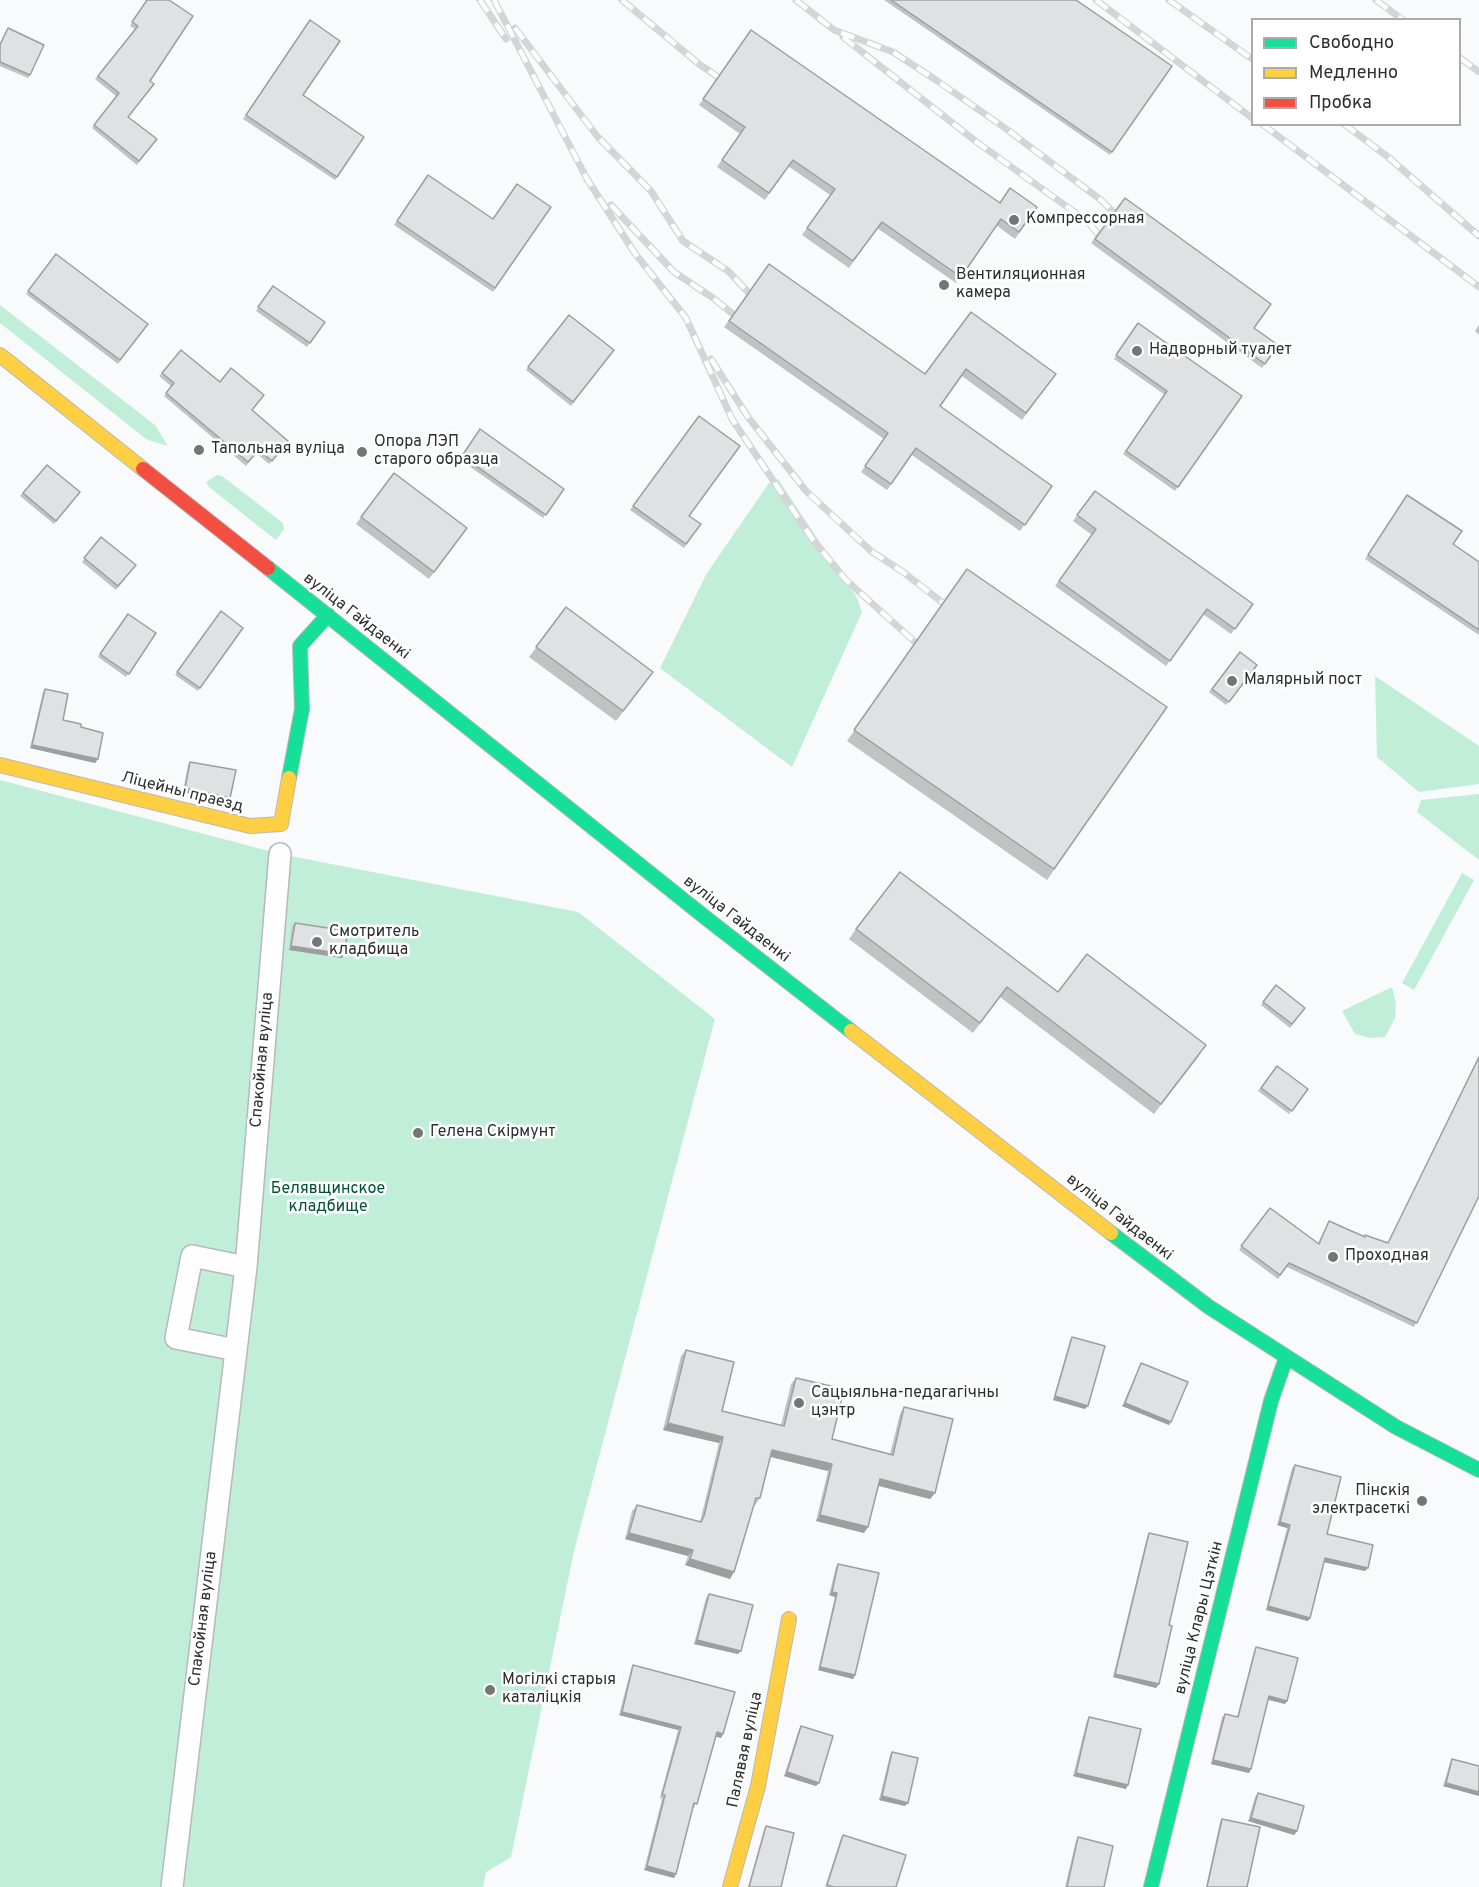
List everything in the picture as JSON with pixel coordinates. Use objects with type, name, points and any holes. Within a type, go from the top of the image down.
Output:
[{"type":"street","name":"вуліца Гайдаенкі","points":[[0,355],[716,925],[1149,1263],[1209,1307],[1396,1428],[1479,1470]]},
{"type":"street","name":"Ліцейны праезд","points":[[0,765],[250,826],[282,824],[302,709],[300,646],[328,615]]},
{"type":"street","name":"Спакойная вуліца","points":[[172,1887],[246,1267],[280,854]]},
{"type":"street","points":[[236,1350],[176,1338],[192,1256],[246,1267]]},
{"type":"street","name":"вуліца Клары Цэткін","points":[[1151,1887],[1268,1413],[1286,1358]]},
{"type":"street","name":"Палявая вуліца","points":[[730,1887],[758,1786],[789,1619]]},
{"type":"green space","points":[[0,305],[155,425],[168,446],[148,440],[141,435],[0,323]]},
{"type":"green space","points":[[217,475],[222,476],[283,523],[284,529],[276,540],[209,487],[206,482]]},
{"type":"green space","points":[[778,479],[857,598],[862,612],[792,767],[660,668],[707,573],[769,483]]},
{"type":"green space","points":[[1375,676],[1479,746],[1479,784],[1419,792],[1377,757]]},
{"type":"green space","name":"Белявщинское кладбище","points":[[0,780],[280,854],[578,912],[715,1019],[574,1551],[511,1857],[486,1872],[483,1887],[0,1887]]},
{"type":"green space","points":[[1479,794],[1479,860],[1417,812],[1421,800]]},
{"type":"green space","points":[[1462,873],[1474,880],[1414,990],[1402,983]]},
{"type":"green space","points":[[1392,987],[1396,1004],[1395,1018],[1385,1037],[1370,1038],[1355,1034],[1342,1011]]},
{"type":"building","points":[[147,0],[169,0],[193,16],[150,81],[154,84],[128,117],[157,139],[139,161],[94,125],[119,93],[98,76],[138,26],[132,22]]},
{"type":"building","points":[[891,0],[1076,0],[1172,66],[1112,152]]},
{"type":"building","points":[[310,20],[340,41],[303,95],[364,137],[337,177],[246,115]]},
{"type":"building","points":[[8,28],[44,45],[30,75],[0,62],[0,45]]},
{"type":"building","points":[[751,30],[1000,203],[1010,188],[1037,207],[1019,232],[1001,219],[961,277],[882,222],[853,261],[807,228],[835,189],[793,160],[769,193],[722,160],[745,127],[703,99]]},
{"type":"building","points":[[428,175],[493,219],[517,184],[551,207],[495,288],[397,221]]},
{"type":"building","points":[[1125,198],[1271,304],[1254,328],[1278,345],[1265,364],[1095,239]]},
{"type":"building","points":[[56,254],[148,324],[120,360],[28,291]]},
{"type":"building","points":[[769,264],[925,374],[971,312],[1056,374],[1026,413],[966,369],[940,406],[1052,486],[1025,525],[916,448],[891,484],[865,466],[888,433],[729,321]]},
{"type":"building","points":[[273,286],[325,322],[310,343],[258,307]]},
{"type":"building","points":[[569,315],[614,350],[573,402],[528,367]]},
{"type":"building","points":[[1138,323],[1242,396],[1178,487],[1126,451],[1167,391],[1116,355]]},
{"type":"building","points":[[181,350],[220,382],[231,368],[264,395],[252,410],[288,441],[272,461],[259,450],[248,462],[166,393],[174,383],[162,373]]},
{"type":"building","points":[[699,416],[740,446],[689,516],[701,524],[686,544],[633,506]]},
{"type":"building","points":[[480,429],[564,489],[546,515],[462,456]]},
{"type":"building","points":[[47,465],[80,492],[56,521],[23,493]]},
{"type":"building","points":[[394,473],[467,528],[434,572],[361,517]]},
{"type":"building","points":[[1095,491],[1253,604],[1235,629],[1207,609],[1170,661],[1059,581],[1096,529],[1077,515]]},
{"type":"building","points":[[1407,495],[1462,531],[1453,544],[1479,562],[1479,630],[1368,555]]},
{"type":"building","points":[[101,537],[136,565],[118,586],[84,558]]},
{"type":"building","points":[[967,569],[1167,707],[1054,869],[854,730]]},
{"type":"building","points":[[566,607],[653,672],[623,711],[536,647]]},
{"type":"building","points":[[221,611],[243,628],[200,688],[177,672]]},
{"type":"building","points":[[128,614],[156,633],[129,674],[100,654]]},
{"type":"building","name":"Малярный пост","points":[[1240,652],[1257,665],[1229,702],[1212,689]]},
{"type":"building","points":[[45,689],[68,694],[63,720],[103,733],[98,759],[32,745]]},
{"type":"building","points":[[190,762],[236,770],[230,798],[185,788]]},
{"type":"building","points":[[900,872],[1058,992],[1087,954],[1206,1045],[1161,1104],[1007,987],[980,1023],[856,929]]},
{"type":"building","name":"Смотритель кладбища","points":[[295,923],[348,931],[344,954],[291,946]]},
{"type":"building","points":[[1276,985],[1305,1008],[1292,1024],[1263,1002]]},
{"type":"building","points":[[1479,1057],[1479,1196],[1417,1323],[1289,1263],[1280,1275],[1241,1246],[1270,1208],[1319,1244],[1329,1221],[1365,1237],[1365,1235],[1388,1243]]},
{"type":"building","points":[[1277,1066],[1308,1089],[1292,1111],[1261,1088]]},
{"type":"building","points":[[1072,1337],[1105,1346],[1088,1406],[1055,1396]]},
{"type":"building","name":"Сацыяльна-педагагічны цэнтр","points":[[686,1350],[734,1362],[722,1411],[784,1426],[796,1378],[844,1389],[832,1439],[893,1455],[904,1407],[953,1419],[935,1493],[880,1479],[868,1527],[820,1515],[832,1464],[772,1450],[760,1498],[756,1498],[734,1572],[690,1559],[693,1550],[629,1533],[637,1505],[701,1522],[704,1516],[723,1437],[668,1423]]},
{"type":"building","points":[[1141,1363],[1188,1382],[1171,1422],[1125,1403]]},
{"type":"building","points":[[1295,1465],[1341,1477],[1327,1534],[1373,1545],[1368,1568],[1325,1558],[1310,1618],[1268,1606],[1290,1525],[1280,1522]]},
{"type":"building","points":[[1149,1533],[1188,1542],[1169,1625],[1172,1626],[1159,1684],[1115,1674]]},
{"type":"building","points":[[838,1564],[879,1573],[855,1675],[820,1667],[837,1593],[832,1592]]},
{"type":"building","points":[[709,1594],[753,1605],[741,1651],[697,1640]]},
{"type":"building","points":[[1256,1647],[1298,1658],[1287,1701],[1269,1696],[1251,1769],[1213,1760],[1225,1714],[1238,1717]]},
{"type":"building","points":[[633,1665],[735,1692],[723,1734],[717,1732],[697,1804],[694,1803],[676,1874],[647,1866],[665,1795],[662,1795],[681,1727],[622,1712]]},
{"type":"building","points":[[1089,1717],[1141,1729],[1128,1785],[1076,1773]]},
{"type":"building","points":[[801,1726],[833,1736],[819,1783],[787,1772]]},
{"type":"building","points":[[892,1752],[918,1758],[908,1803],[882,1796]]},
{"type":"building","points":[[1452,1759],[1479,1766],[1479,1792],[1446,1783]]},
{"type":"building","points":[[1258,1793],[1304,1806],[1297,1831],[1251,1818]]},
{"type":"building","points":[[1222,1819],[1260,1827],[1247,1887],[1207,1887]]},
{"type":"building","points":[[766,1826],[794,1833],[781,1887],[749,1887]]},
{"type":"building","points":[[843,1835],[906,1855],[896,1887],[827,1885]]},
{"type":"building","points":[[1078,1837],[1113,1846],[1104,1887],[1067,1887]]},
{"type":"railway","points":[[480,0],[506,39]]},
{"type":"railway","points":[[494,0],[587,179],[634,252],[686,318],[732,419],[813,540],[846,580],[915,642]]},
{"type":"railway","points":[[622,0],[718,77]]},
{"type":"railway","points":[[796,0],[834,30],[893,52],[936,80],[1005,128],[1101,200],[1114,213]]},
{"type":"railway","points":[[1096,0],[1251,117]]},
{"type":"railway","points":[[1169,0],[1251,58]]},
{"type":"railway","points":[[1376,0],[1400,18]]},
{"type":"railway","points":[[515,28],[597,136],[651,191],[683,241],[728,271],[749,293]]},
{"type":"railway","points":[[843,37],[978,143],[1087,221],[1098,234]]},
{"type":"railway","points":[[1461,59],[1479,72]]},
{"type":"railway","points":[[1265,126],[1479,287]]},
{"type":"railway","points":[[1347,126],[1388,157],[1479,236]]},
{"type":"railway","points":[[611,205],[674,272],[733,314]]},
{"type":"railway","points":[[711,359],[748,417],[806,491],[871,551],[943,603]]},
{"type":"traffic: fast","points":[[268,568],[851,1031]]},
{"type":"traffic: fast","points":[[289,778],[302,709],[300,646],[328,615]]},
{"type":"traffic: fast","points":[[1111,1233],[1209,1307],[1396,1427],[1479,1470]]},
{"type":"traffic: fast","points":[[1151,1887],[1271,1401],[1286,1358]]},
{"type":"traffic: slow","points":[[0,355],[143,469]]},
{"type":"traffic: slow","points":[[0,765],[250,826],[281,824],[289,778]]},
{"type":"traffic: slow","points":[[851,1031],[1111,1233]]},
{"type":"traffic: slow","points":[[730,1887],[758,1786],[789,1619]]},
{"type":"traffic: jam","points":[[143,469],[268,568]]},
{"type":"place","name":"Компрессорная","points":[[1014,220]]},
{"type":"place","name":"Вентиляционная камера","points":[[944,285]]},
{"type":"place","name":"Надворный туалет","points":[[1137,351]]},
{"type":"place","name":"Тапольная вуліца","points":[[199,450]]},
{"type":"place","name":"Опора ЛЭП старого образца","points":[[362,452]]},
{"type":"place","name":"Малярный пост","points":[[1232,681]]},
{"type":"place","name":"Смотритель кладбища","points":[[317,942]]},
{"type":"place","name":"Гелена Скірмунт","points":[[418,1133]]},
{"type":"place","name":"Проходная","points":[[1333,1257]]},
{"type":"place","name":"Сацыяльна-педагагічны цэнтр","points":[[799,1403]]},
{"type":"place","name":"Пінскія электрасеткі","points":[[1422,1501]]},
{"type":"place","name":"Могілкі старыя каталіцкія","points":[[490,1690]]}]
